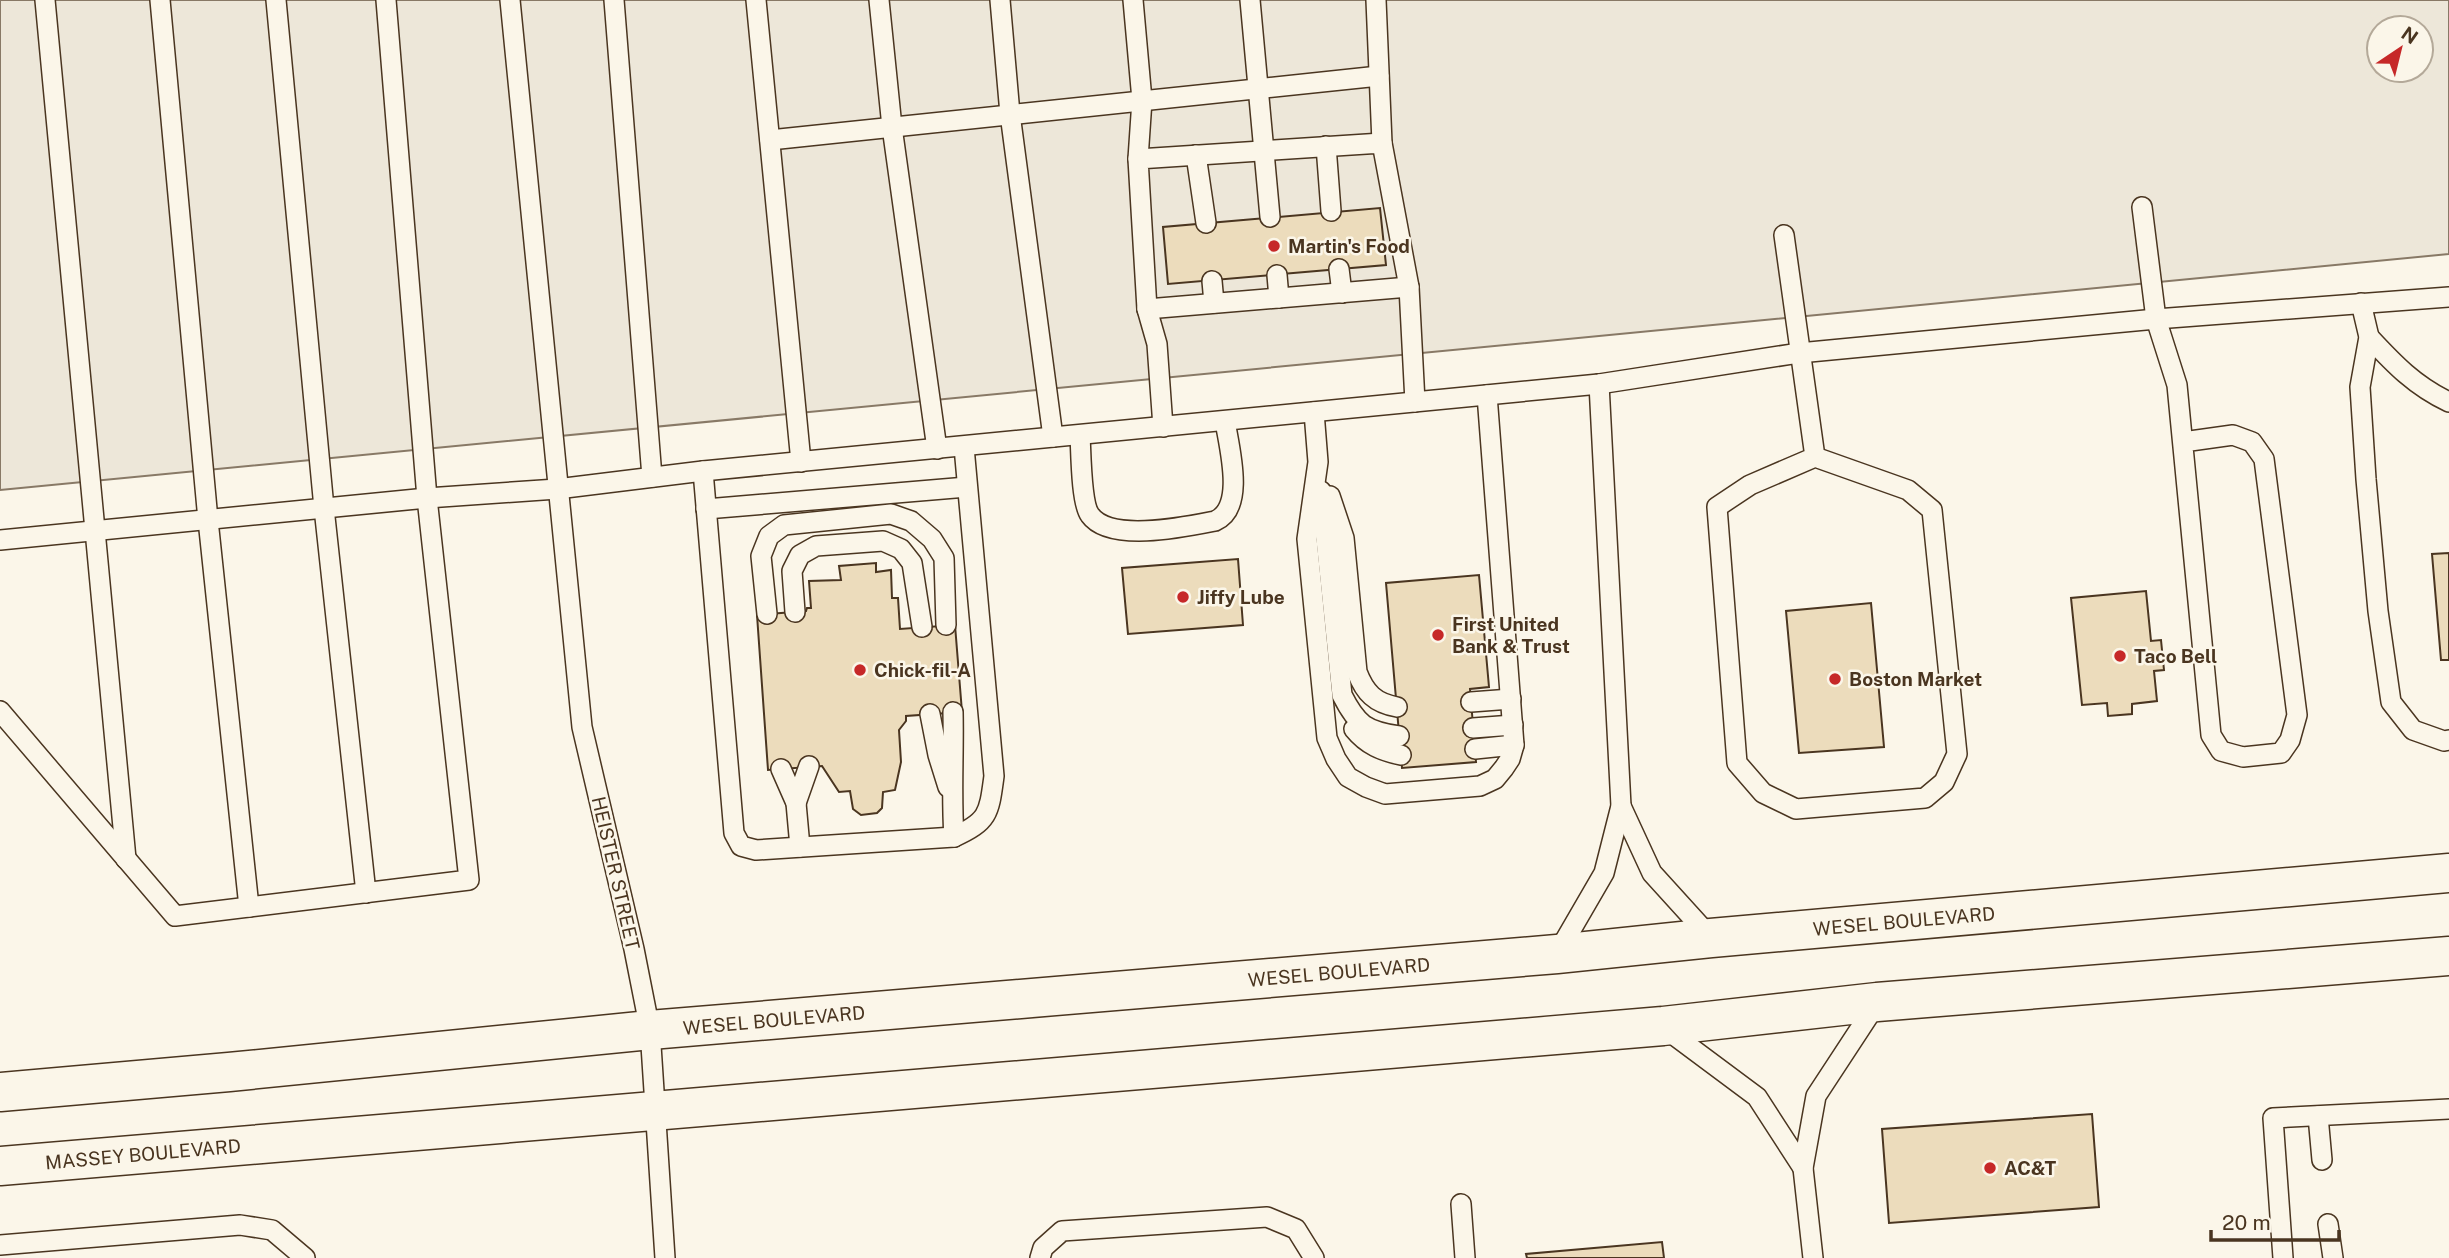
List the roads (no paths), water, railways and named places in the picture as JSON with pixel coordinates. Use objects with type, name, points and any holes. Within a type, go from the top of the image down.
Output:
[{"type":"main road","name":"WESEL BOULEVARD","points":[[0,1092],[650,1030],[1557,954],[2449,873]]},
{"type":"main road","points":[[654,1112],[1663,1027],[1877,1002],[2449,956]]},
{"type":"main road","name":"MASSEY BOULEVARD","points":[[0,1166],[654,1112]]},
{"type":"lane","points":[[45,0],[126,859]]},
{"type":"lane","points":[[160,0],[208,520],[249,907]]},
{"type":"lane","points":[[276,0],[324,509],[366,893]]},
{"type":"lane","points":[[0,711],[175,916],[469,880],[427,498],[386,0]]},
{"type":"lane","name":"HEISTER STREET","points":[[510,0],[582,727],[634,949],[650,1030],[665,1258]]},
{"type":"lane","points":[[614,0],[652,477]]},
{"type":"lane","points":[[756,0],[802,462]]},
{"type":"lane","points":[[878,0],[892,127],[937,449]]},
{"type":"lane","points":[[1000,0],[1010,114],[1053,438]]},
{"type":"lane","points":[[1133,0],[1142,100],[1138,159],[1147,309],[1157,344],[1163,427]]},
{"type":"lane","points":[[1250,0],[1270,217]]},
{"type":"lane","points":[[1376,0],[1382,142],[1409,287],[1415,402]]},
{"type":"lane","points":[[770,140],[1379,76]]},
{"type":"lane","points":[[1138,159],[1382,142]]},
{"type":"lane","points":[[1326,146],[1331,211]]},
{"type":"lane","points":[[1196,155],[1206,223]]},
{"type":"lane","points":[[2142,207],[2156,319],[2177,385],[2211,735],[2221,751],[2243,757],[2281,753],[2290,740],[2297,715],[2264,459],[2252,442],[2234,435],[2183,442]]},
{"type":"lane","points":[[1784,235],[1815,457]]},
{"type":"lane","points":[[1339,270],[1342,293]]},
{"type":"lane","points":[[1277,275],[1279,298]]},
{"type":"lane","points":[[1212,281],[1214,303]]},
{"type":"lane","points":[[1147,309],[1409,287]]},
{"type":"lane","points":[[0,540],[427,498],[557,489],[704,471],[1486,396],[1599,384],[1799,353],[2156,319],[2449,297]]},
{"type":"lane","points":[[2361,303],[2369,337],[2360,387],[2378,611],[2391,702],[2413,730],[2444,741],[2449,740]]},
{"type":"lane","points":[[2369,337],[2393,363],[2425,390],[2449,402]]},
{"type":"lane","points":[[1557,954],[1604,873],[1621,806],[1599,384]]},
{"type":"lane","points":[[1318,462],[1307,539],[1327,738],[1336,760],[1349,777],[1385,794],[1480,786],[1495,779],[1510,759],[1514,746],[1486,396]]},
{"type":"lane","points":[[1314,412],[1342,695],[1350,711],[1362,724],[1400,745]]},
{"type":"lane","points":[[1080,435],[1085,503],[1090,514],[1110,528],[1149,530],[1222,518],[1231,505],[1233,473],[1225,421]]},
{"type":"lane","points":[[704,471],[734,833],[741,846],[757,850],[954,837],[977,827],[990,804],[994,776],[964,447]]},
{"type":"lane","points":[[1815,457],[1908,490],[1932,510],[1957,754],[1944,782],[1925,797],[1796,808],[1763,793],[1737,763],[1717,508],[1750,485],[1815,457]]},
{"type":"lane","points":[[1318,462],[1344,538],[1357,672],[1362,686],[1370,696],[1379,702],[1397,707]]},
{"type":"lane","points":[[706,509],[967,487]]},
{"type":"lane","points":[[767,614],[761,556],[769,536],[784,525],[891,514],[911,521],[932,539],[944,558],[946,625]]},
{"type":"lane","points":[[795,612],[792,571],[800,555],[816,546],[883,541],[901,549],[912,563],[922,628]]},
{"type":"lane","points":[[1471,702],[1511,699]]},
{"type":"lane","points":[[953,712],[951,795],[954,837]]},
{"type":"lane","points":[[930,714],[938,755],[951,795]]},
{"type":"lane","points":[[1473,729],[1513,725]]},
{"type":"lane","points":[[1475,749],[1514,746]]},
{"type":"lane","points":[[796,803],[809,766]]},
{"type":"lane","points":[[781,769],[796,803],[800,847]]},
{"type":"lane","points":[[1621,806],[1652,873],[1711,938]]},
{"type":"lane","points":[[1813,1258],[1803,1168],[1816,1096],[1877,1002]]},
{"type":"lane","points":[[1663,1027],[1757,1097],[1803,1168]]},
{"type":"lane","points":[[2283,1258],[2273,1118],[2449,1109]]},
{"type":"lane","points":[[2318,1116],[2322,1160]]},
{"type":"lane","points":[[1461,1204],[1465,1258]]},
{"type":"lane","points":[[1040,1258],[1043,1248],[1062,1231],[1267,1217],[1296,1229],[1314,1258]]},
{"type":"lane","points":[[2329,1224],[2333,1258]]},
{"type":"lane","points":[[0,1245],[240,1225],[272,1230],[304,1258]]},
{"type":"place","name":"Martin's Food","points":[[1274,246]]},
{"type":"place","name":"Jiffy Lube","points":[[1183,597]]},
{"type":"place","name":"First United Bank & Trust","points":[[1438,635]]},
{"type":"place","name":"Taco Bell","points":[[2120,656]]},
{"type":"place","name":"Chick-fil-A","points":[[860,670]]},
{"type":"place","name":"Boston Market","points":[[1835,679]]},
{"type":"place","name":"AC&T","points":[[1990,1168]]}]
